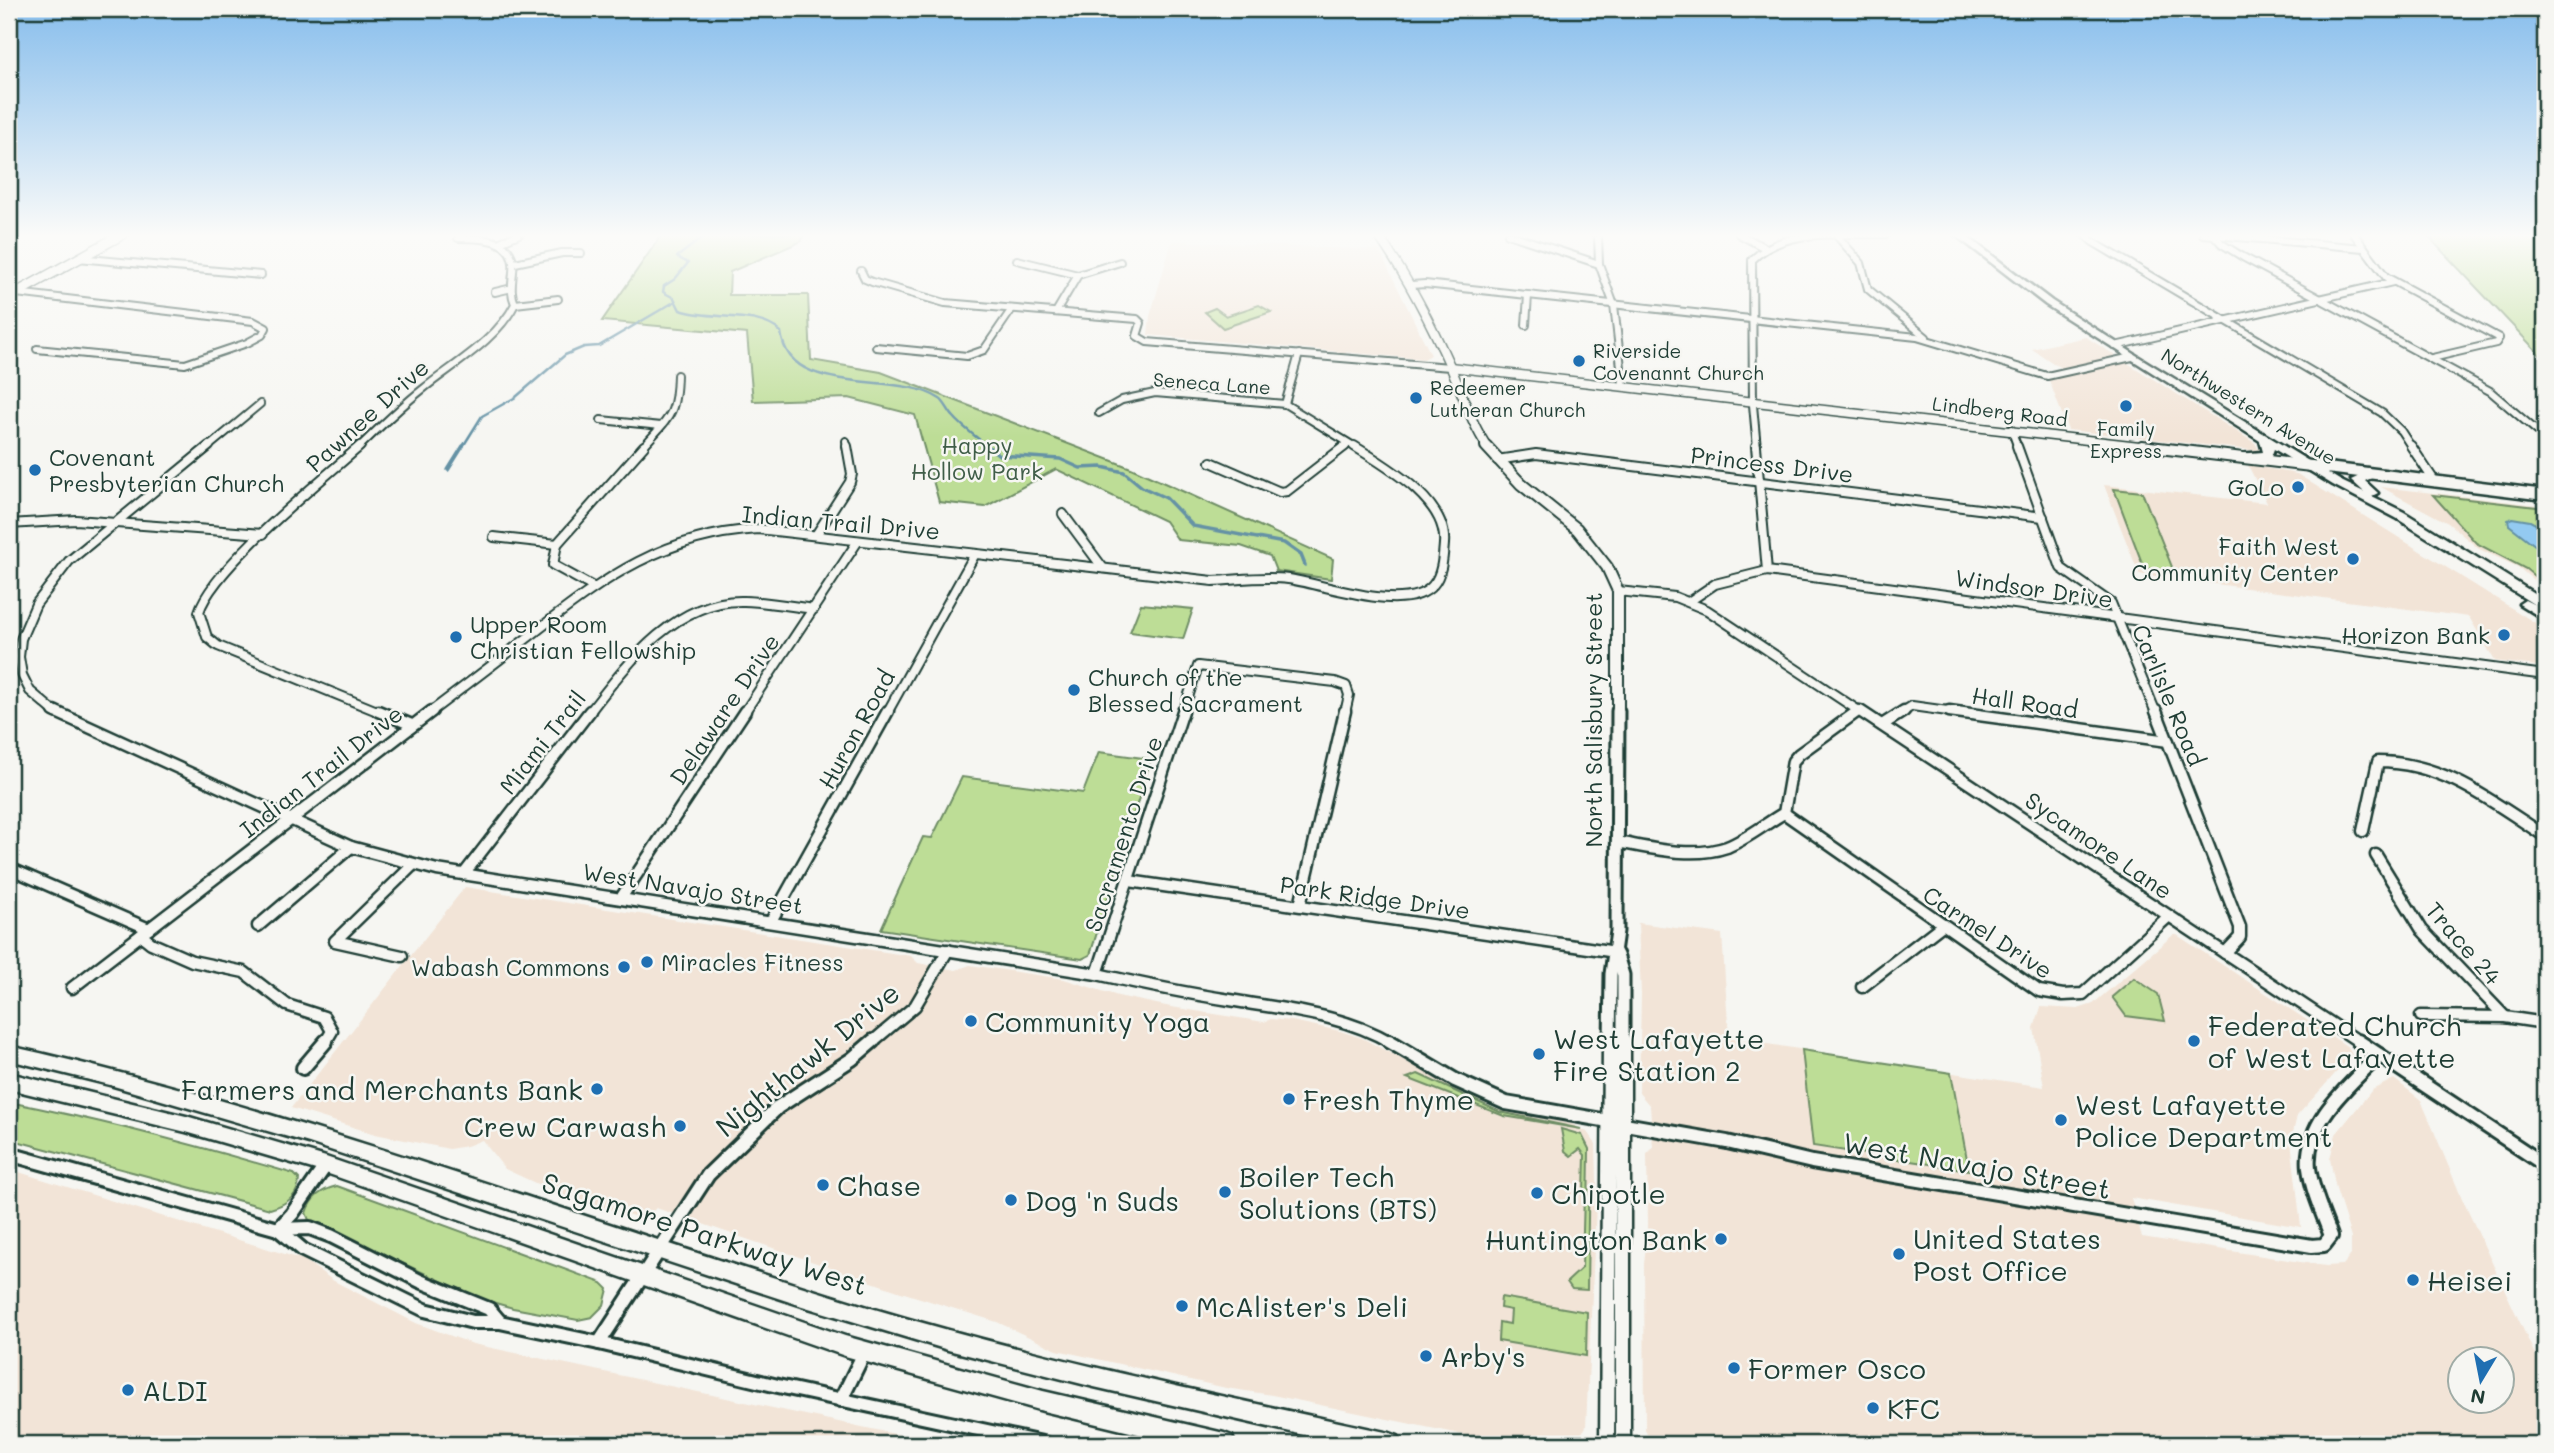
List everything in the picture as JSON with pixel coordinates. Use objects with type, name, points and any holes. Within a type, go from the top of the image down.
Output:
[{"type":"main road","name":"Northwestern Avenue","points":[[2047,302],[2132,357],[2348,489],[2385,516],[2545,616]]},
{"type":"main road","points":[[2242,456],[2267,455],[2269,451],[2265,438]]},
{"type":"main road","name":"Lindberg Road","points":[[2311,466],[2545,495]]},
{"type":"main road","points":[[2372,474],[2357,478],[2357,482],[2400,515]]},
{"type":"main road","name":"Northwestern Avenue","points":[[2348,489],[2400,515],[2545,605]]},
{"type":"main road","name":"Sagamore Parkway West","points":[[10,1052],[200,1101],[468,1184],[803,1296],[1078,1375],[1390,1444]]},
{"type":"main road","points":[[9,1081],[186,1124],[326,1165],[643,1277],[865,1351],[1043,1401],[1224,1444]]},
{"type":"street","points":[[37,349],[184,364],[247,343],[262,335],[266,328],[253,321],[150,311],[101,302]]},
{"type":"street","points":[[515,304],[534,302]]},
{"type":"street","points":[[949,302],[1137,320],[1141,323],[1137,337],[1147,342],[1450,367]]},
{"type":"street","points":[[1056,312],[1062,302]]},
{"type":"street","name":"North Salisbury Street","points":[[1418,302],[1480,436],[1497,460],[1527,490],[1587,536],[1607,563],[1618,591],[1616,952],[1611,974],[1617,1123],[1623,1444]]},
{"type":"street","points":[[1526,325],[1528,302]]},
{"type":"street","points":[[1587,302],[1928,339],[2047,376],[2132,357]]},
{"type":"street","points":[[1613,302],[1623,385]]},
{"type":"street","points":[[1751,302],[1753,400],[1767,571]]},
{"type":"street","points":[[1883,302],[1928,339]]},
{"type":"street","points":[[2194,302],[2382,413],[2401,431],[2435,482]]},
{"type":"street","points":[[2115,346],[2309,302]]},
{"type":"street","points":[[2326,302],[2500,398],[2545,438]]},
{"type":"street","points":[[2430,302],[2499,338],[2496,343],[2432,358]]},
{"type":"street","name":"Pawnee Drive","points":[[412,725],[218,646],[207,637],[199,612],[212,585],[263,534],[420,391],[481,343],[508,318],[515,304]]},
{"type":"street","points":[[876,347],[967,356],[977,354],[984,350],[1012,309]]},
{"type":"street","points":[[1284,404],[1299,355]]},
{"type":"street","name":"Lindberg Road","points":[[1450,367],[2011,429],[2311,466]]},
{"type":"street","points":[[593,587],[553,565],[557,544],[661,426],[676,404],[677,375]]},
{"type":"street","name":"Seneca Lane","points":[[1099,413],[1122,400],[1155,393],[1284,404]]},
{"type":"street","name":"West Navajo Street","points":[[260,404],[53,577],[21,629],[19,663],[29,689],[60,716],[351,847],[413,865],[464,874],[1097,974],[1169,990],[1324,1016],[1368,1030],[1488,1097],[1506,1103],[1727,1142],[1812,1162],[1940,1185],[2312,1246],[2323,1245],[2331,1236],[2310,1172],[2308,1157],[2313,1139],[2322,1117],[2379,1055]]},
{"type":"street","name":"Indian Trail Drive","points":[[72,988],[593,587],[634,560],[706,535],[758,529],[1213,581],[1288,579],[1348,592],[1401,597],[1419,594],[1434,587],[1439,577],[1445,533],[1441,520],[1429,504],[1408,484],[1284,404]]},
{"type":"street","points":[[601,420],[661,426]]},
{"type":"street","name":"Carlisle Road","points":[[2011,429],[2061,568],[2110,603],[2168,741],[2240,927],[2240,937],[2225,953]]},
{"type":"street","points":[[816,535],[850,482],[852,474],[846,441]]},
{"type":"street","points":[[1211,462],[1280,492],[1287,491],[1348,444]]},
{"type":"street","name":"Princess Drive","points":[[1497,460],[1536,454],[2043,517]]},
{"type":"street","points":[[1063,514],[1103,568]]},
{"type":"street","points":[[9,524],[64,520],[263,534]]},
{"type":"street","points":[[494,537],[557,544]]},
{"type":"street","name":"Delaware Drive","points":[[621,898],[858,541]]},
{"type":"street","name":"Huron Road","points":[[771,922],[975,555]]},
{"type":"street","name":"Windsor Drive","points":[[1690,601],[1702,590],[1750,573],[1767,571],[2545,675]]},
{"type":"street","name":"Sycamore Lane","points":[[1618,591],[1656,593],[1690,601],[1707,610],[2545,1165]]},
{"type":"street","name":"Miami Trail","points":[[464,874],[630,660],[668,627],[691,614],[724,603],[761,602],[814,609]]},
{"type":"street","name":"Sacramento Drive","points":[[1097,974],[1198,666],[1335,682],[1346,686],[1349,695],[1300,905]]},
{"type":"street","name":"Hall Road","points":[[1882,725],[1912,706],[2168,741]]},
{"type":"street","points":[[1617,842],[1690,851],[1724,848],[1783,813],[1793,761],[1859,710]]},
{"type":"street","points":[[2363,831],[2378,762],[2395,761],[2417,764],[2441,773],[2545,836]]},
{"type":"street","name":"Carmel Drive","points":[[1783,813],[2032,989],[2065,997],[2083,994],[2169,916]]},
{"type":"street","points":[[258,926],[351,847]]},
{"type":"street","name":"Trace 24","points":[[2376,855],[2422,930],[2505,1017]]},
{"type":"street","points":[[402,956],[335,941],[413,865]]},
{"type":"street","points":[[9,868],[145,932],[152,943],[192,961],[244,972],[287,1005],[324,1017],[332,1031],[329,1039],[303,1068]]},
{"type":"street","name":"Park Ridge Drive","points":[[1129,881],[1616,952]]},
{"type":"street","points":[[1862,987],[1941,926]]},
{"type":"street","name":"Nighthawk Drive","points":[[599,1343],[708,1175],[778,1107],[852,1059],[915,1006],[948,950]]},
{"type":"street","points":[[2421,1016],[2505,1017],[2545,1023]]},
{"type":"street","name":"North Salisbury Street","points":[[1607,1444],[1617,1123]]},
{"type":"street","points":[[9,1154],[278,1229],[310,1228],[420,1282],[489,1309],[500,1322]]},
{"type":"street","points":[[278,1229],[292,1214],[326,1165]]},
{"type":"street","points":[[278,1229],[303,1250],[425,1310],[473,1322],[500,1322],[599,1343],[841,1400],[1047,1444]]},
{"type":"street","points":[[841,1400],[865,1351]]},
{"type":"shaded area","points":[[1154,302],[1405,302],[1431,355],[1424,359],[1148,335]]},
{"type":"shaded area","points":[[2086,337],[2255,443],[2260,451],[2068,430],[2049,380],[2071,375],[2032,349]]},
{"type":"shaded area","points":[[2248,465],[2297,474],[2545,629],[2545,667],[2495,661],[2469,617],[2139,574],[2104,485],[2267,503]]},
{"type":"shaded area","points":[[2381,487],[2545,506],[2545,590],[2518,567],[2479,549],[2448,523]]},
{"type":"shaded area","points":[[465,887],[911,956],[918,963],[956,970],[970,965],[1064,979],[1118,996],[1171,1007],[1264,1022],[1271,1019],[1292,1021],[1340,1031],[1362,1038],[1493,1108],[1572,1124],[1587,1132],[1596,1144],[1597,1182],[1586,1427],[1574,1444],[1474,1437],[1226,1388],[1057,1350],[997,1322],[656,1208],[645,1219],[572,1200],[505,1169],[482,1140],[449,1149],[375,1134],[291,1108]]},
{"type":"shaded area","points":[[1638,923],[1722,934],[1729,1038],[2044,1087],[2034,1028],[2041,1007],[2078,1009],[2093,1004],[2173,935],[2177,935],[2348,1047],[2352,1055],[2297,1116],[2291,1141],[2301,1227],[2131,1198],[2142,1237],[2326,1266],[2343,1265],[2351,1255],[2351,1237],[2330,1159],[2336,1134],[2372,1090],[2394,1079],[2421,1100],[2460,1194],[2545,1376],[2545,1444],[1652,1444],[1645,1430],[1644,1264],[1648,1226],[1647,1154],[1653,1148],[1650,1106],[1639,1093],[1641,995]]},
{"type":"shaded area","points":[[9,1169],[304,1260],[334,1281],[416,1323],[473,1344],[942,1444],[9,1444]]},
{"type":"green space","name":"Happy Hollow Park","points":[[615,302],[808,302],[811,360],[881,372],[1131,468],[1333,559],[1331,579],[1276,571],[1270,556],[1241,546],[1178,540],[1165,521],[1056,469],[985,507],[939,502],[915,415],[849,398],[753,401],[747,334],[602,321]]},
{"type":"green space","points":[[2490,302],[2545,302],[2545,360]]},
{"type":"green space","points":[[1259,305],[1271,312],[1223,328],[1205,312],[1215,308],[1226,316]]},
{"type":"green space","points":[[2114,489],[2142,492],[2174,572],[2144,568]]},
{"type":"green space","points":[[2433,495],[2545,508],[2545,585],[2526,569],[2476,543]]},
{"type":"green space","points":[[1141,604],[1193,609],[1183,639],[1130,632]]},
{"type":"green space","points":[[1099,752],[1151,759],[1090,955],[1082,959],[881,929],[923,837],[932,838],[962,777],[1083,793]]},
{"type":"green space","points":[[2134,978],[2158,994],[2165,1021],[2126,1016],[2112,997]]},
{"type":"green space","points":[[1802,1050],[1951,1073],[1969,1170],[1813,1146]]},
{"type":"green space","points":[[1418,1074],[1500,1112],[1581,1129],[1504,1116],[1407,1078]]},
{"type":"green space","points":[[9,1102],[117,1126],[294,1174],[299,1179],[297,1190],[290,1199],[270,1209],[9,1139]]},
{"type":"green space","points":[[1561,1129],[1582,1135],[1589,1149],[1587,1290],[1572,1289],[1567,1282],[1582,1268],[1585,1155],[1580,1149],[1571,1156],[1565,1151]]},
{"type":"green space","points":[[337,1186],[602,1283],[608,1289],[604,1305],[592,1317],[578,1320],[513,1308],[478,1298],[309,1220],[306,1213],[314,1198]]},
{"type":"green space","points":[[1501,1297],[1587,1312],[1586,1356],[1498,1341],[1499,1322],[1510,1324],[1511,1310],[1500,1308]]},
{"type":"water","points":[[2512,518],[2530,521],[2545,529],[2545,553],[2509,525],[2508,520]]},
{"type":"waterway","points":[[462,448],[482,416],[516,397],[565,355],[584,347],[599,346],[674,302]]},
{"type":"waterway","points":[[676,302],[680,310],[747,318],[771,325],[781,332],[788,353],[803,367],[823,375],[921,390],[942,400],[951,414],[990,448]]},
{"type":"waterway","points":[[448,470],[463,446]]},
{"type":"waterway","points":[[988,446],[999,455],[1060,459],[1080,468],[1102,467],[1124,472],[1142,487],[1166,498],[1193,526],[1284,543],[1301,555],[1305,565]]},
{"type":"place","name":"Riverside Covenannt Church","points":[[1579,361]]},
{"type":"place","name":"Redeemer Lutheran Church","points":[[1416,398]]},
{"type":"place","name":"Family Express","points":[[2126,406]]},
{"type":"place","name":"Covenant Presbyterian Church","points":[[35,470]]},
{"type":"place","name":"GoLo","points":[[2298,487]]},
{"type":"place","name":"Faith West Community Center","points":[[2353,559]]},
{"type":"place","name":"Horizon Bank","points":[[2504,635]]},
{"type":"place","name":"Upper Room Christian Fellowship","points":[[456,637]]},
{"type":"place","name":"Church of the Blessed Sacrament","points":[[1074,690]]},
{"type":"place","name":"Miracles Fitness","points":[[647,962]]},
{"type":"place","name":"Wabash Commons","points":[[624,967]]},
{"type":"place","name":"Community Yoga","points":[[971,1021]]},
{"type":"place","name":"Federated Church of West Lafayette","points":[[2194,1041]]},
{"type":"place","name":"West Lafayette Fire Station 2","points":[[1539,1054]]},
{"type":"place","name":"Farmers and Merchants Bank","points":[[597,1089]]},
{"type":"place","name":"Fresh Thyme","points":[[1289,1099]]},
{"type":"place","name":"West Lafayette Police Department","points":[[2061,1120]]},
{"type":"place","name":"Crew Carwash","points":[[680,1126]]},
{"type":"place","name":"Chase","points":[[823,1185]]},
{"type":"place","name":"Boiler Tech Solutions (BTS)","points":[[1225,1192]]},
{"type":"place","name":"Chipotle","points":[[1537,1193]]},
{"type":"place","name":"Dog 'n Suds","points":[[1011,1200]]},
{"type":"place","name":"Huntington Bank","points":[[1721,1239]]},
{"type":"place","name":"United States Post Office","points":[[1899,1254]]},
{"type":"place","name":"Heisei","points":[[2413,1280]]},
{"type":"place","name":"McAlister's Deli","points":[[1182,1306]]},
{"type":"place","name":"Arby's","points":[[1426,1356]]},
{"type":"place","name":"Former Osco","points":[[1734,1368]]},
{"type":"place","name":"ALDI","points":[[128,1390]]},
{"type":"place","name":"KFC","points":[[1873,1408]]}]
